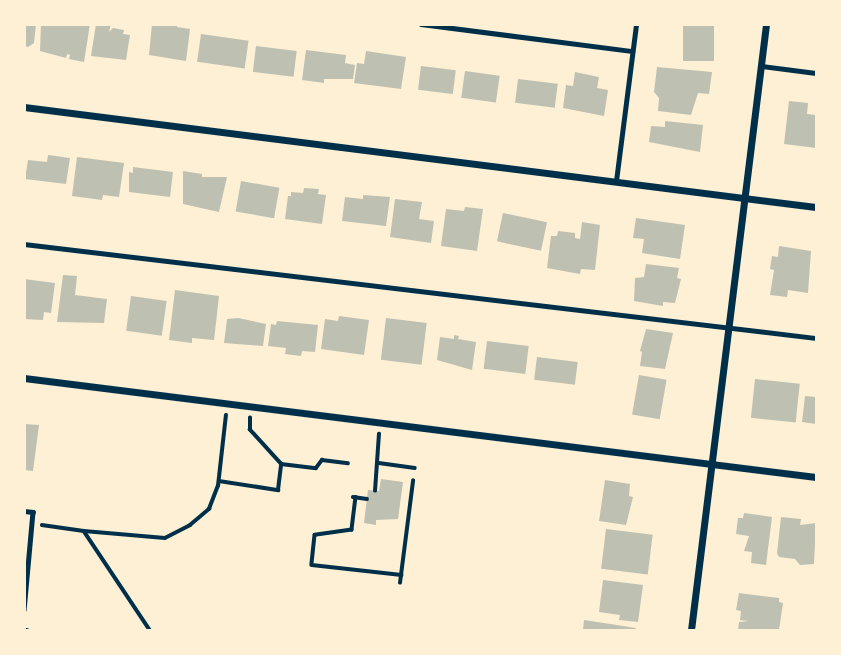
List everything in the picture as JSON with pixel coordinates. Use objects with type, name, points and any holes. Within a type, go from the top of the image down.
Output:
[{"type":"street","points":[[691,631],[766,24]]},
{"type":"street","points":[[24,107],[817,207]]},
{"type":"street","points":[[24,378],[817,477]]},
{"type":"lane","points":[[421,24],[632,51]]},
{"type":"lane","points":[[616,181],[636,24]]},
{"type":"lane","points":[[761,65],[817,73]]},
{"type":"lane","points":[[24,244],[476,300],[817,338]]},
{"type":"lane","points":[[24,511],[33,512],[24,610]]},
{"type":"path","points":[[33,524],[165,538],[190,525],[209,509],[219,481],[226,415]]},
{"type":"path","points":[[250,418],[254,436],[283,465],[316,468],[322,460],[348,463]]},
{"type":"path","points":[[375,491],[379,434]]},
{"type":"path","points":[[379,463],[415,468]]},
{"type":"path","points":[[219,481],[278,490],[283,465]]},
{"type":"path","points":[[400,583],[413,481]]},
{"type":"path","points":[[367,499],[355,497],[352,530],[315,535],[312,565],[401,575]]},
{"type":"path","points":[[84,531],[150,631]]},
{"type":"building","points":[[24,24],[36,24],[34,43],[28,47],[24,46]]},
{"type":"building","points":[[41,24],[90,24],[84,62],[69,59],[70,55],[67,54],[66,58],[40,51]]},
{"type":"building","points":[[96,24],[111,24],[109,32],[113,28],[124,30],[123,34],[130,35],[126,60],[91,56]]},
{"type":"building","points":[[152,24],[177,24],[177,27],[190,29],[186,61],[149,55]]},
{"type":"building","points":[[683,24],[714,24],[714,61],[683,61]]},
{"type":"building","points":[[201,34],[249,41],[245,68],[197,62]]},
{"type":"building","points":[[256,46],[297,51],[294,77],[253,72]]},
{"type":"building","points":[[306,50],[346,55],[345,63],[355,65],[353,79],[324,79],[324,83],[302,80]]},
{"type":"building","points":[[366,51],[406,57],[401,89],[354,83],[357,63],[364,64]]},
{"type":"building","points":[[421,66],[456,70],[453,94],[418,90]]},
{"type":"building","points":[[657,67],[712,72],[709,94],[698,93],[691,115],[658,111],[659,98],[654,92]]},
{"type":"building","points":[[465,71],[500,76],[496,103],[461,98]]},
{"type":"building","points":[[575,72],[599,77],[597,88],[608,90],[604,116],[563,108],[566,85],[573,86]]},
{"type":"building","points":[[518,79],[558,84],[555,108],[515,103]]},
{"type":"building","points":[[789,101],[808,103],[807,114],[816,115],[816,148],[784,144]]},
{"type":"building","points":[[665,121],[703,125],[700,152],[649,142],[651,126],[665,127]]},
{"type":"building","points":[[48,155],[70,158],[66,184],[25,179],[28,160],[47,162]]},
{"type":"building","points":[[77,157],[124,163],[119,197],[103,195],[102,200],[72,196]]},
{"type":"building","points":[[133,167],[173,172],[170,197],[129,192],[129,172],[133,173]]},
{"type":"building","points":[[183,171],[202,174],[202,177],[227,177],[219,212],[183,204]]},
{"type":"building","points":[[241,181],[279,188],[274,218],[236,212]]},
{"type":"building","points":[[304,188],[319,189],[318,194],[326,195],[322,224],[285,219],[288,196],[291,196],[291,192],[303,193]]},
{"type":"building","points":[[363,195],[390,197],[386,226],[342,221],[345,197],[363,199]]},
{"type":"building","points":[[395,199],[422,202],[419,219],[434,221],[431,243],[390,237]]},
{"type":"building","points":[[465,207],[483,209],[477,251],[441,246],[446,209],[464,211]]},
{"type":"building","points":[[503,213],[547,222],[541,251],[497,241]]},
{"type":"building","points":[[636,218],[685,225],[680,259],[642,253],[644,239],[633,238]]},
{"type":"building","points":[[582,222],[600,225],[595,270],[581,269],[580,274],[547,268],[551,236],[557,236],[558,231],[575,233],[575,238],[580,239]]},
{"type":"building","points":[[779,246],[811,251],[808,293],[788,290],[787,297],[770,295],[774,270],[770,269],[772,256],[778,257]]},
{"type":"building","points":[[646,264],[679,268],[677,278],[681,279],[675,303],[663,302],[663,306],[634,301],[635,278],[644,277]]},
{"type":"building","points":[[63,275],[77,276],[75,295],[107,299],[104,323],[57,322]]},
{"type":"building","points":[[24,279],[55,283],[51,313],[44,312],[43,320],[24,319]]},
{"type":"building","points":[[175,290],[219,296],[214,340],[192,338],[192,343],[169,340]]},
{"type":"building","points":[[131,296],[167,301],[162,336],[126,331]]},
{"type":"building","points":[[339,316],[369,320],[364,355],[321,349],[325,319],[338,321]]},
{"type":"building","points":[[238,318],[266,324],[263,346],[224,343],[227,319]]},
{"type":"building","points":[[386,318],[427,323],[422,365],[381,360]]},
{"type":"building","points":[[277,321],[318,325],[315,352],[302,351],[301,356],[285,354],[286,348],[268,346],[271,324],[276,325]]},
{"type":"building","points":[[646,329],[673,333],[665,369],[640,366],[640,351]]},
{"type":"building","points":[[454,335],[459,336],[458,339],[476,342],[472,370],[437,360],[440,337],[454,339]]},
{"type":"building","points":[[487,341],[529,346],[525,374],[484,369]]},
{"type":"building","points":[[537,357],[578,362],[575,385],[534,380]]},
{"type":"building","points":[[639,375],[667,380],[660,419],[632,414]]},
{"type":"building","points":[[755,379],[800,384],[796,422],[751,418]]},
{"type":"building","points":[[805,396],[816,397],[816,424],[802,422]]},
{"type":"building","points":[[24,424],[39,425],[33,471],[24,470]]},
{"type":"building","points":[[381,479],[403,482],[398,519],[376,520],[376,525],[364,523],[368,490],[379,491]]},
{"type":"building","points":[[605,480],[630,484],[629,496],[633,497],[626,525],[599,521]]},
{"type":"building","points":[[744,513],[772,517],[766,565],[751,563],[752,552],[744,551],[749,536],[736,534],[738,518],[743,518]]},
{"type":"building","points":[[781,517],[801,519],[800,525],[816,523],[814,564],[800,565],[795,559],[779,557],[777,553]]},
{"type":"building","points":[[606,529],[653,535],[648,574],[601,569]]},
{"type":"building","points":[[603,580],[643,585],[638,622],[619,620],[620,615],[599,612]]},
{"type":"building","points":[[739,593],[779,598],[779,602],[783,603],[779,630],[738,630],[739,622],[749,621],[740,620],[741,611],[736,610]]},
{"type":"building","points":[[584,620],[636,628],[583,630]]}]
